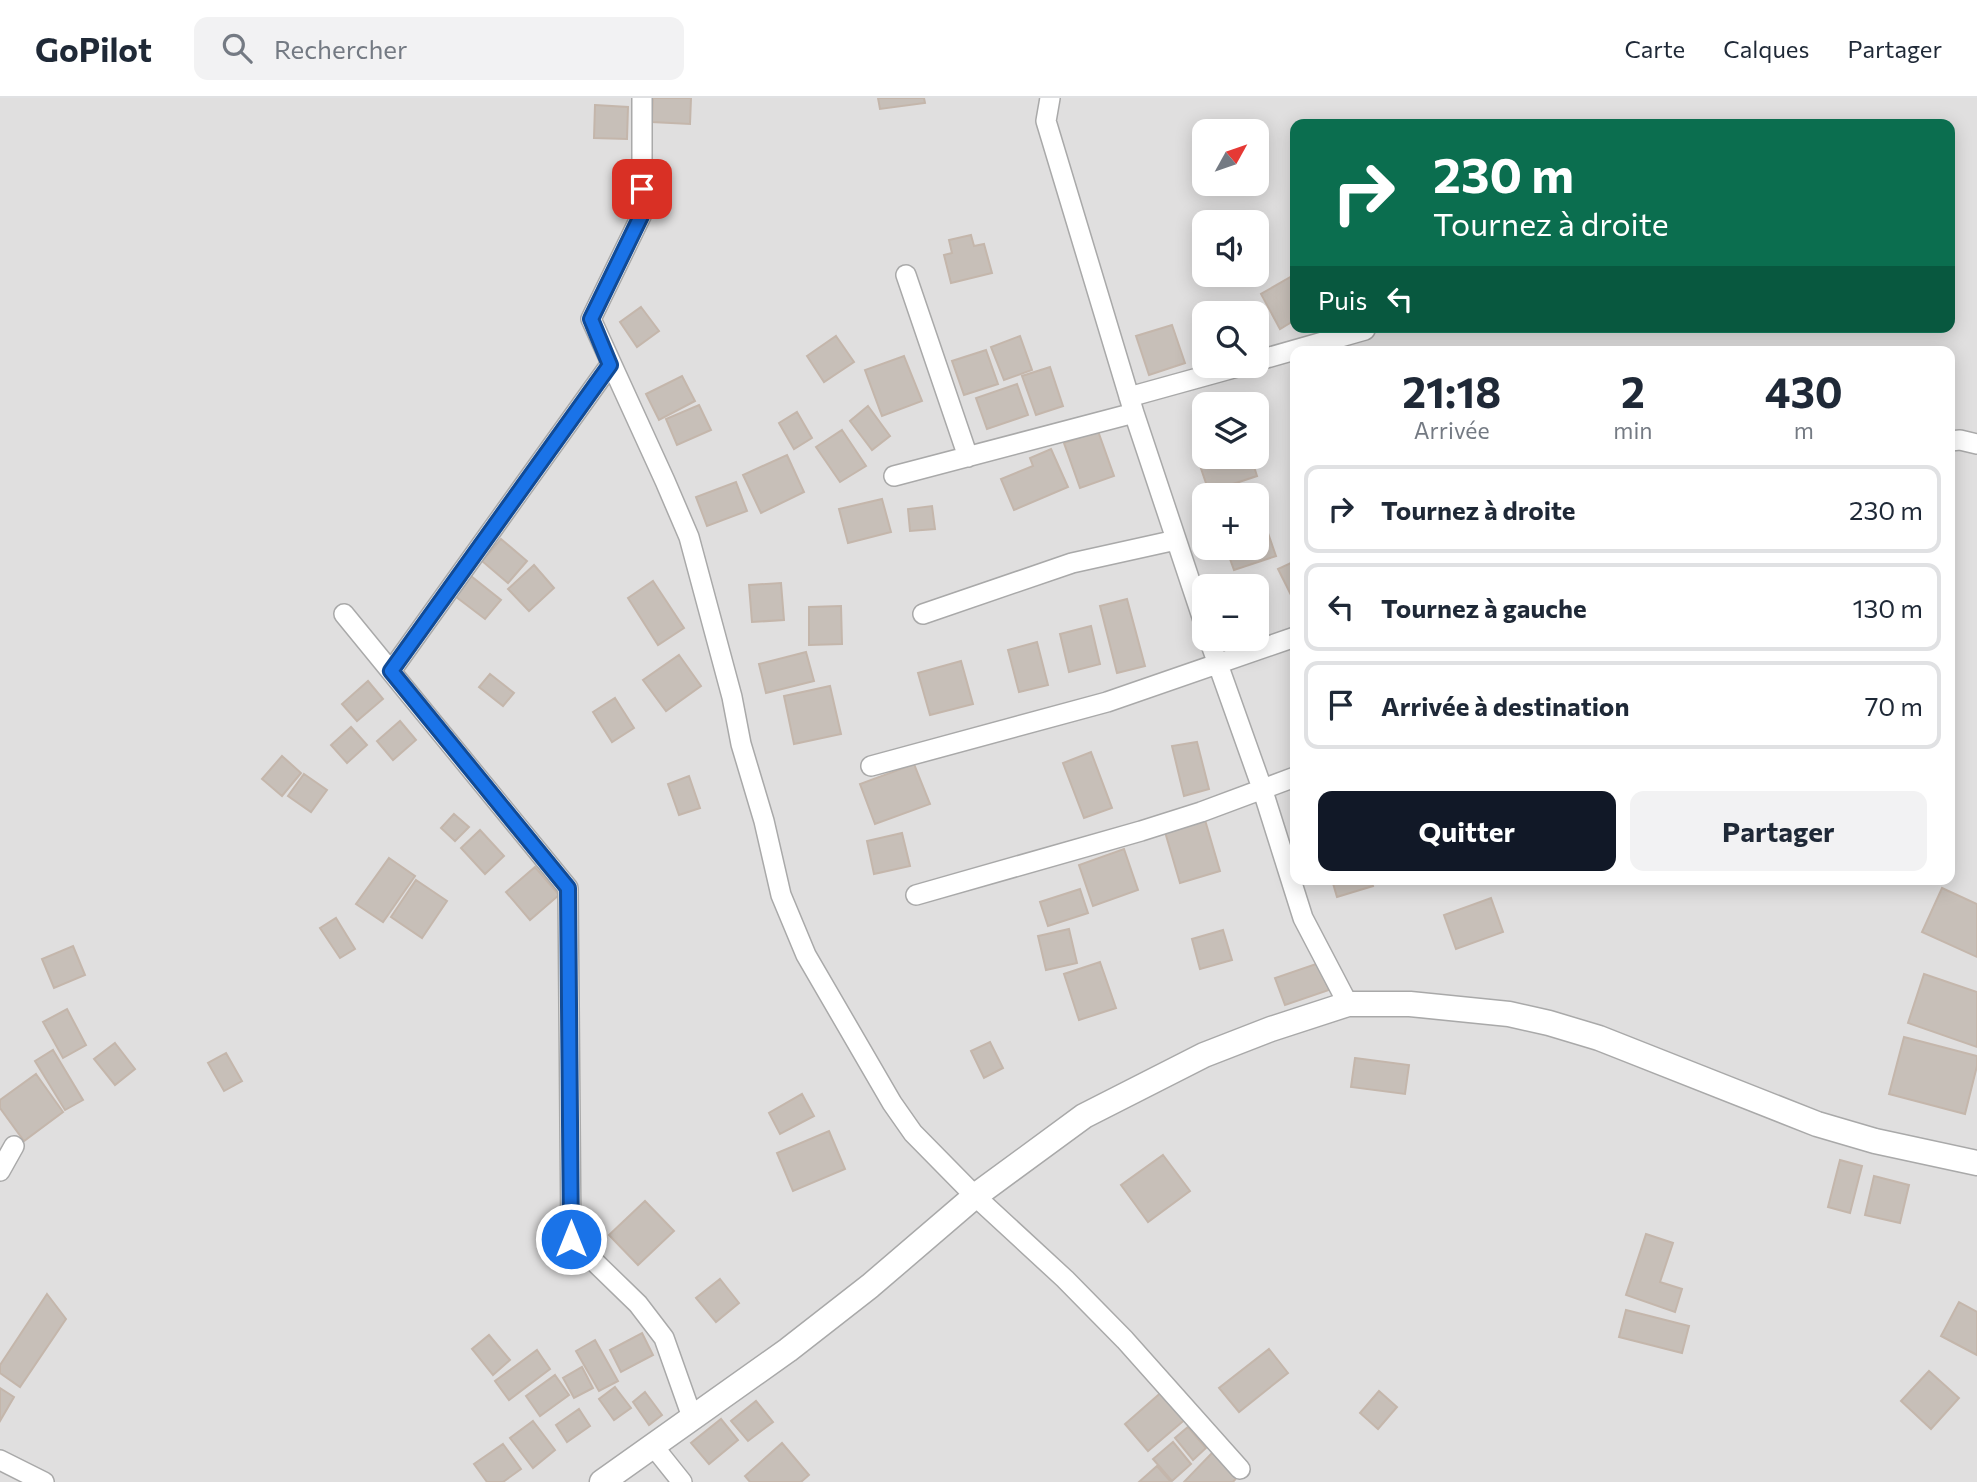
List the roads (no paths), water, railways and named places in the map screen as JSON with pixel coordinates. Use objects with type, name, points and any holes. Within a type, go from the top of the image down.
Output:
[{"type":"street","points":[[642,98],[642,214],[591,319],[688,537],[732,697],[741,744],[764,821],[781,895],[806,955],[892,1103],[913,1133],[1125,1340],[1240,1468]]},
{"type":"street","points":[[1050,98],[1046,121],[1132,405],[1192,587]]},
{"type":"street","points":[[906,275],[968,457]]},
{"type":"street","points":[[1309,346],[1354,333]]},
{"type":"street","points":[[1269,357],[1290,351]]},
{"type":"street","points":[[391,671],[610,365]]},
{"type":"street","points":[[894,476],[968,457],[1207,378]]},
{"type":"street","points":[[1955,440],[1977,444]]},
{"type":"street","points":[[923,614],[1072,563],[1176,540]]},
{"type":"street","points":[[344,614],[568,888],[571,1239],[638,1304],[664,1338],[692,1417]]},
{"type":"street","points":[[871,766],[1107,702],[1290,639]]},
{"type":"street","points":[[1213,651],[1290,875]]},
{"type":"street","points":[[916,895],[1141,831],[1290,779]]},
{"type":"street","points":[[1293,885],[1304,918],[1348,1004]]},
{"type":"street","points":[[602,1482],[788,1350],[860,1294],[975,1196],[1084,1116],[1204,1055],[1271,1028],[1348,1004],[1410,1004],[1509,1014],[1549,1023],[1599,1038],[1818,1124],[1875,1141],[1977,1163]]},
{"type":"street","points":[[0,1171],[14,1146]]},
{"type":"street","points":[[654,1447],[682,1482]]},
{"type":"street","points":[[0,1460],[44,1482]]}]
